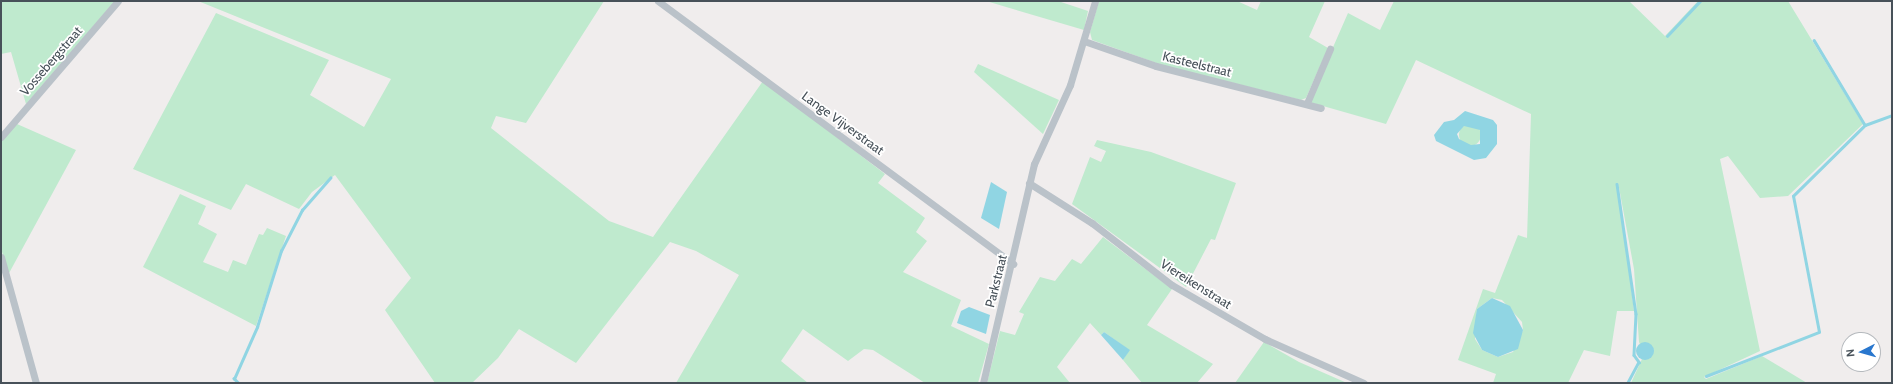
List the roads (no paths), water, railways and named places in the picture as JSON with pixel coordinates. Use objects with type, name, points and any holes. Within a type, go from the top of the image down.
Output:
[{"type":"street","name":"Vossebergstraat","points":[[1,137],[118,1]]},
{"type":"street","name":"Lange Vijverstraat","points":[[658,1],[1013,264]]},
{"type":"street","points":[[1029,183],[1084,41],[1095,1]]},
{"type":"street","name":"Kasteelstraat","points":[[1084,41],[1156,66],[1307,103],[1321,108]]},
{"type":"street","points":[[1307,103],[1330,49]]},
{"type":"street","name":"Parkstraat","points":[[983,383],[1013,264],[1029,183]]},
{"type":"street","name":"Viereikenstraat","points":[[1029,183],[1092,224],[1184,291],[1265,339],[1364,383]]},
{"type":"street","points":[[1,257],[36,383]]},
{"type":"water","points":[[1465,111],[1493,120],[1497,125],[1497,144],[1486,158],[1474,160],[1436,141],[1434,135],[1444,122],[1454,120]],"holes":[[[1464,126],[1480,130],[1480,144],[1471,145],[1459,139],[1457,134]]]},
{"type":"water","points":[[991,182],[1007,192],[999,229],[981,218]]},
{"type":"water","points":[[1492,298],[1510,306],[1523,330],[1518,349],[1498,357],[1482,350],[1473,333],[1477,309]]},
{"type":"water","points":[[969,307],[990,315],[986,334],[957,323],[961,311]]},
{"type":"water","points":[[1104,332],[1130,350],[1123,360],[1101,335]]},
{"type":"water","points":[[1645,342],[1651,345],[1654,351],[1651,357],[1645,360],[1639,357],[1636,351],[1639,345]]},
{"type":"waterway","points":[[1667,36],[1700,1]]},
{"type":"waterway","points":[[1814,40],[1865,125]]},
{"type":"waterway","points":[[1706,376],[1819,332],[1793,196],[1865,125],[1892,115]]},
{"type":"waterway","points":[[238,383],[234,379],[257,327],[281,251],[302,210],[330,178]]},
{"type":"waterway","points":[[1617,184],[1636,314],[1634,355],[1639,362],[1628,383]]}]
